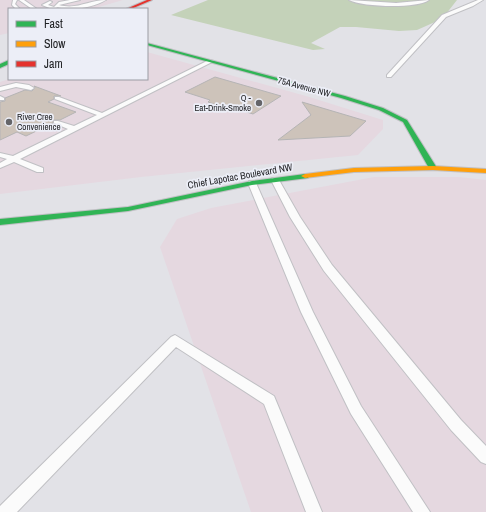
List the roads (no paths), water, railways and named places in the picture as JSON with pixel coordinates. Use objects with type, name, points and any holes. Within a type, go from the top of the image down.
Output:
[{"type":"street","points":[[130,8],[150,0]]},
{"type":"street","points":[[140,8],[158,2]]},
{"type":"street","points":[[148,8],[158,2]]},
{"type":"street","name":"75A Avenue NW","points":[[148,44],[338,96],[397,116],[405,121],[433,168]]},
{"type":"street","name":"Chief Lapotac Boulevard NW","points":[[0,222],[128,209],[252,183],[354,170],[433,168],[486,171]]},
{"type":"lane","points":[[15,0],[13,4],[17,8]]},
{"type":"lane","points":[[21,0],[33,8]]},
{"type":"lane","points":[[65,8],[56,6],[60,3],[78,0]]},
{"type":"lane","points":[[78,8],[104,0]]},
{"type":"lane","points":[[351,0],[401,5],[424,2],[427,0]]},
{"type":"lane","points":[[389,76],[444,16],[454,10],[474,5],[481,0]]},
{"type":"lane","points":[[50,2],[44,4],[54,8]]},
{"type":"lane","points":[[74,8],[95,4]]},
{"type":"lane","points":[[0,166],[210,61]]},
{"type":"lane","points":[[0,89],[14,85],[31,88]]},
{"type":"lane","points":[[56,98],[102,115]]},
{"type":"lane","points":[[56,122],[74,129]]},
{"type":"lane","points":[[0,155],[40,170]]},
{"type":"lane","points":[[275,180],[295,217],[328,268],[456,425],[486,457]]},
{"type":"lane","points":[[252,183],[307,312],[356,410],[422,512]]},
{"type":"lane","points":[[6,512],[175,340],[269,400],[314,512]]},
{"type":"place","name":"Q - Eat-Drink-Smoke","points":[[259,103]]},
{"type":"place","name":"River Cree Convenience","points":[[9,122]]}]
